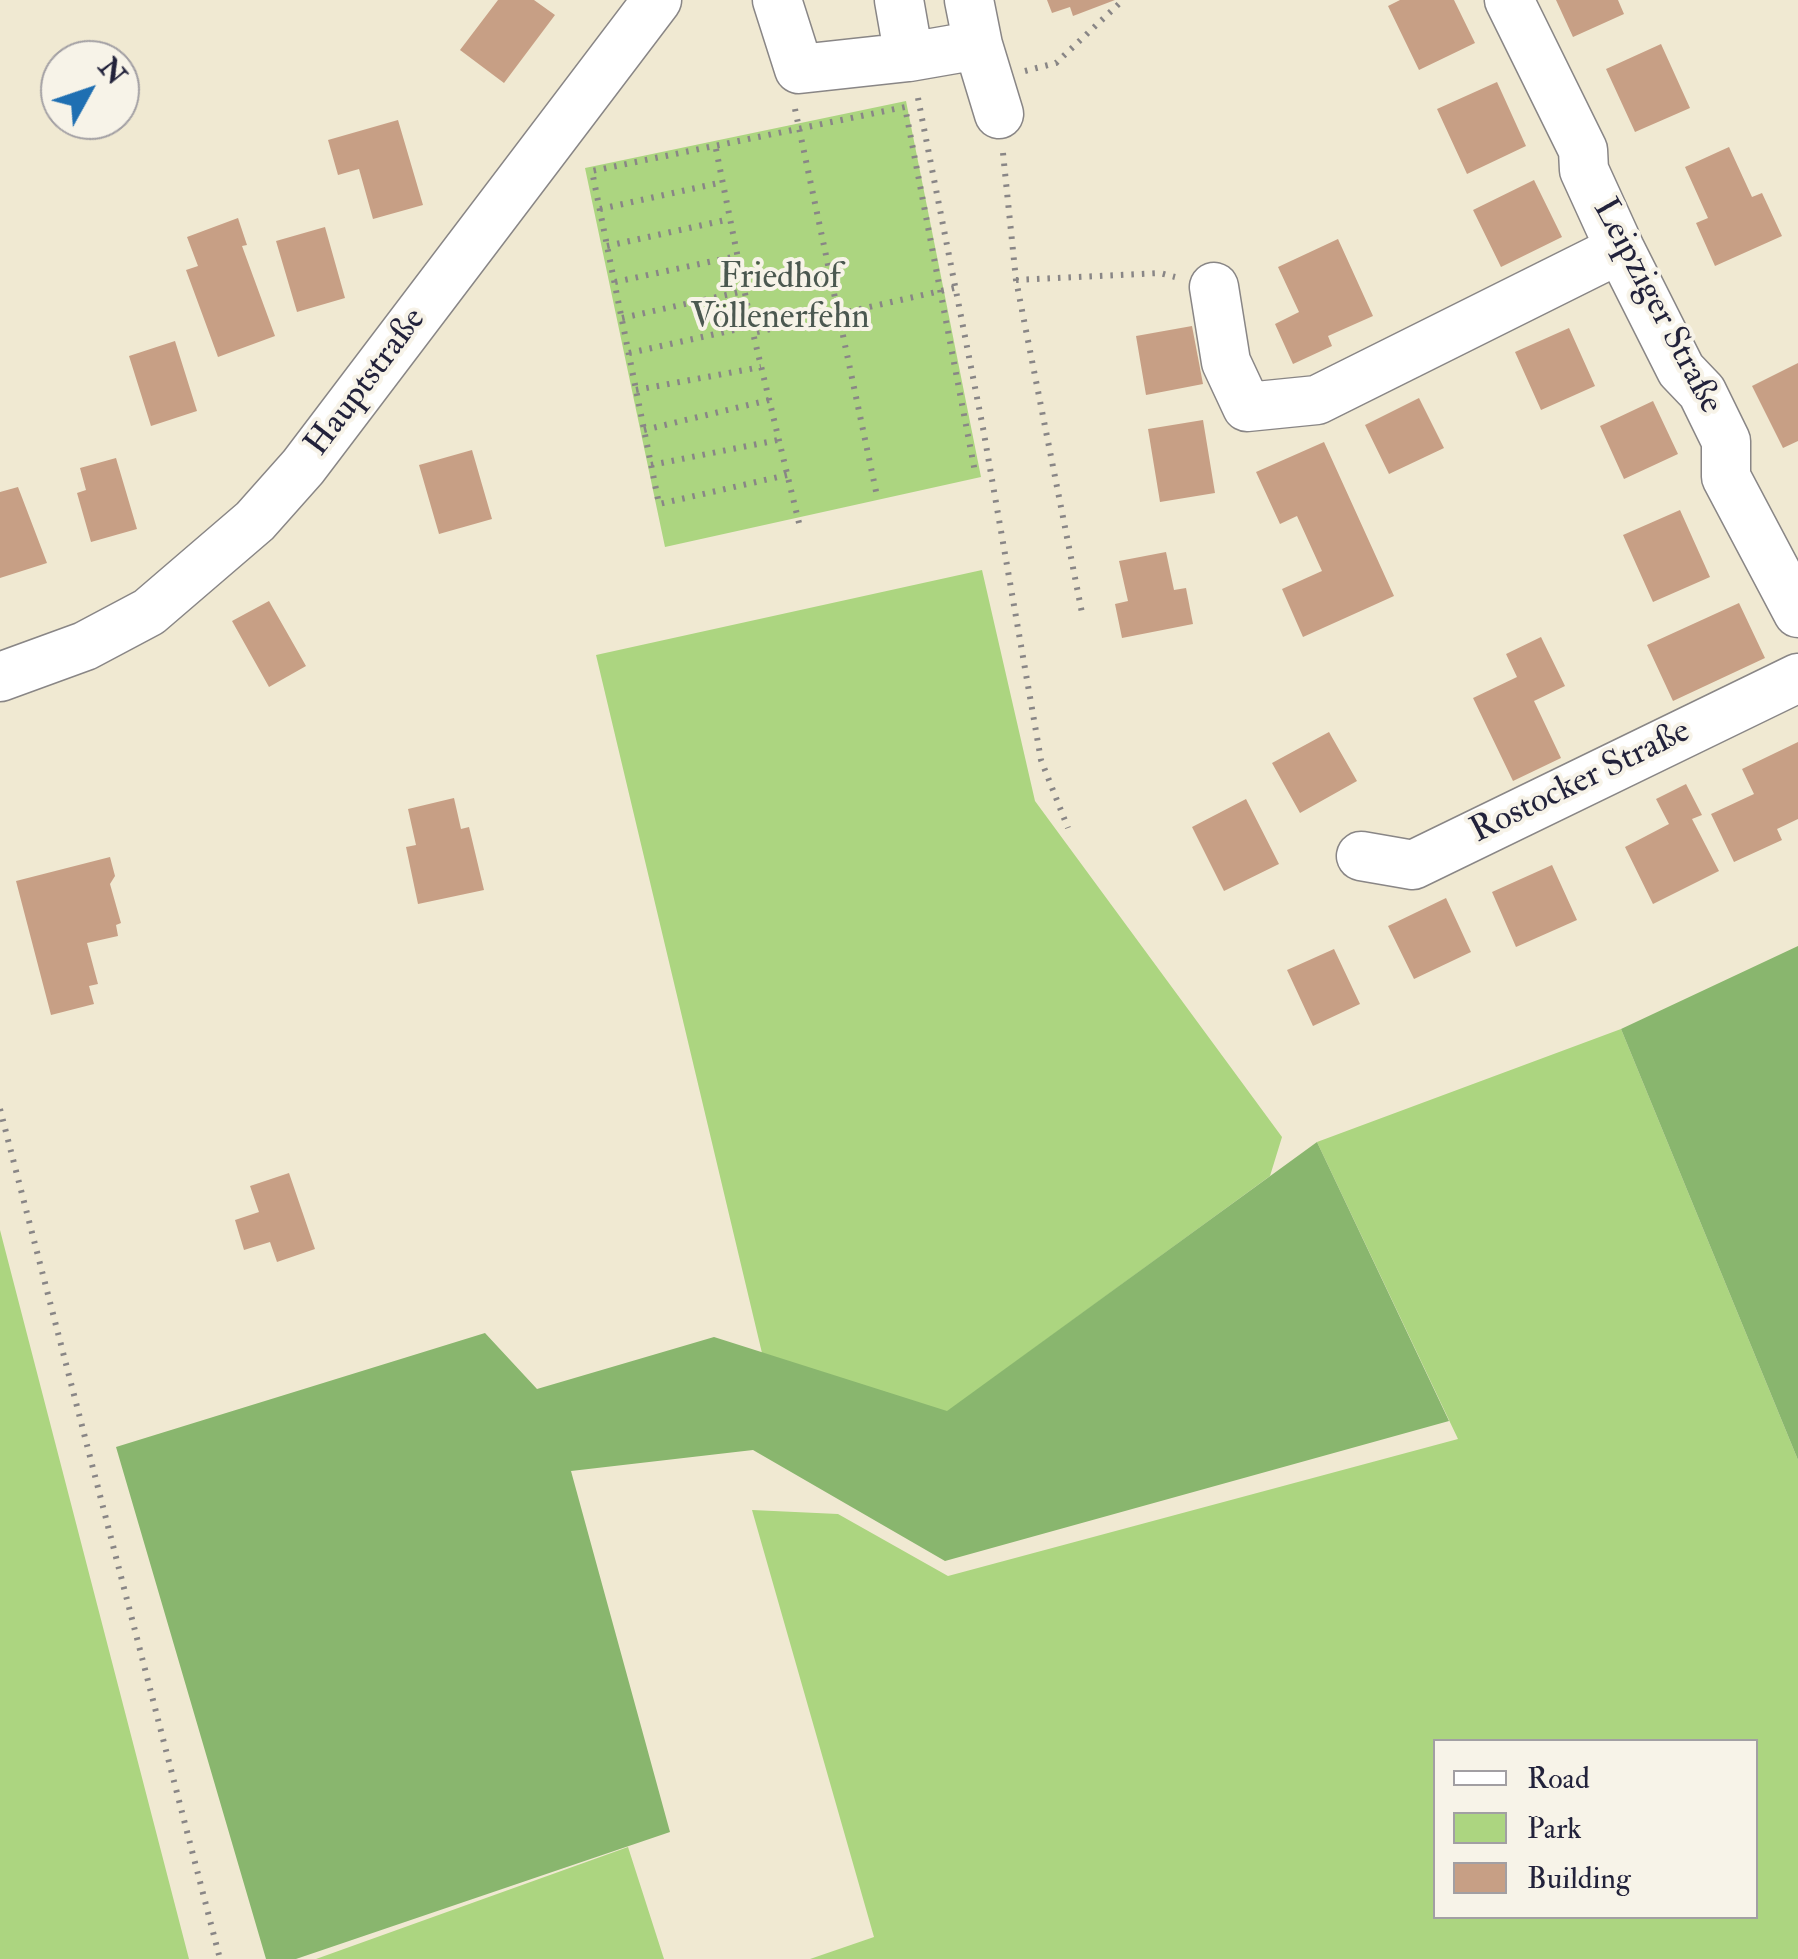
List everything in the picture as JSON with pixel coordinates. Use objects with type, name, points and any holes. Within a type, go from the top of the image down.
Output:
[{"type":"street","name":"Hauptstraße","points":[[0,676],[85,646],[149,612],[255,522],[313,454],[657,0]]},
{"type":"street","points":[[777,0],[799,69],[909,57],[974,22],[999,114]]},
{"type":"street","points":[[899,0],[909,57]]},
{"type":"street","name":"Leipziger Straße","points":[[1509,0],[1583,150],[1584,170],[1620,249],[1681,370],[1702,392],[1726,441],[1726,477],[1798,613]]},
{"type":"street","points":[[1214,287],[1226,362],[1247,407],[1316,400],[1620,249]]},
{"type":"street","name":"Rostocker Straße","points":[[1361,856],[1413,865],[1798,678]]},
{"type":"path","points":[[1082,613],[1016,280],[999,114],[1007,76],[1056,63],[1123,0]]},
{"type":"path","points":[[909,57],[1041,760],[1068,828]]},
{"type":"path","points":[[799,69],[792,95],[878,496]]},
{"type":"path","points":[[787,476],[659,504],[592,171],[716,149],[905,107],[975,472]]},
{"type":"path","points":[[716,149],[752,330],[799,523]]},
{"type":"path","points":[[600,209],[722,182]]},
{"type":"path","points":[[607,246],[730,219]]},
{"type":"path","points":[[614,282],[737,256]]},
{"type":"path","points":[[1016,280],[1160,274],[1214,287]]},
{"type":"path","points":[[629,354],[954,288]]},
{"type":"path","points":[[622,318],[744,291]]},
{"type":"path","points":[[636,390],[761,367]]},
{"type":"path","points":[[644,430],[769,400]]},
{"type":"path","points":[[651,465],[778,440]]},
{"type":"path","points":[[0,1109],[220,1959]]},
{"type":"green space","name":"Friedhof Völlenerfehn","points":[[906,101],[981,477],[665,547],[585,168]]},
{"type":"green space","points":[[982,570],[1035,801],[1282,1137],[1270,1176],[947,1412],[762,1353],[596,655]]},
{"type":"green space","points":[[1798,946],[1798,1460],[1621,1029]]},
{"type":"green space","points":[[1621,1029],[1798,1460],[1798,1959],[810,1959],[874,1937],[752,1510],[838,1514],[948,1576],[1458,1439],[1317,1142]]},
{"type":"green space","points":[[1317,1142],[1449,1421],[945,1561],[753,1450],[571,1471],[670,1832],[296,1959],[266,1959],[116,1447],[485,1333],[537,1389],[714,1337],[947,1411]]},
{"type":"green space","points":[[0,1230],[189,1959],[0,1959]]},
{"type":"green space","points":[[628,1847],[664,1959],[316,1959]]},
{"type":"building","points":[[498,0],[534,0],[555,15],[504,83],[460,50]]},
{"type":"building","points":[[1047,0],[1115,0],[1073,16],[1070,7],[1052,13]]},
{"type":"building","points":[[1400,0],[1454,0],[1475,43],[1419,70],[1388,6]]},
{"type":"building","points":[[1556,0],[1618,0],[1624,14],[1573,37]]},
{"type":"building","points":[[1661,44],[1690,108],[1635,132],[1606,69]]},
{"type":"building","points":[[1497,82],[1526,146],[1467,174],[1437,109]]},
{"type":"building","points":[[398,120],[423,205],[373,219],[359,169],[338,175],[328,140]]},
{"type":"building","points":[[1729,147],[1752,197],[1762,193],[1782,236],[1715,266],[1696,223],[1708,218],[1685,167]]},
{"type":"building","points":[[1534,180],[1562,237],[1501,267],[1473,210]]},
{"type":"building","points":[[238,218],[247,245],[242,246],[275,336],[218,357],[186,270],[198,266],[187,237]]},
{"type":"building","points":[[325,227],[345,298],[297,312],[276,241]]},
{"type":"building","points":[[1338,239],[1373,316],[1328,336],[1332,346],[1293,364],[1275,324],[1299,312],[1278,267]]},
{"type":"building","points":[[1192,326],[1203,384],[1146,395],[1136,336]]},
{"type":"building","points":[[1569,328],[1595,386],[1541,410],[1515,352]]},
{"type":"building","points":[[175,341],[197,411],[151,426],[129,356]]},
{"type":"building","points":[[1798,363],[1798,441],[1783,448],[1752,386]]},
{"type":"building","points":[[1419,398],[1444,448],[1389,474],[1365,425]]},
{"type":"building","points":[[1653,401],[1678,454],[1624,479],[1600,426]]},
{"type":"building","points":[[1203,420],[1215,493],[1160,502],[1148,429]]},
{"type":"building","points":[[1324,442],[1394,596],[1303,637],[1282,589],[1322,571],[1297,516],[1280,524],[1256,472]]},
{"type":"building","points":[[472,450],[492,519],[439,534],[419,465]]},
{"type":"building","points":[[116,458],[137,529],[91,542],[77,493],[86,490],[80,468]]},
{"type":"building","points":[[18,487],[47,563],[0,578],[0,492]]},
{"type":"building","points":[[1680,510],[1710,577],[1653,602],[1623,535]]},
{"type":"building","points":[[1166,552],[1174,590],[1186,588],[1193,624],[1122,638],[1115,604],[1128,601],[1119,561]]},
{"type":"building","points":[[269,601],[306,666],[269,687],[232,621]]},
{"type":"building","points":[[1739,603],[1765,658],[1673,701],[1647,645]]},
{"type":"building","points":[[1541,637],[1565,686],[1534,701],[1561,758],[1513,781],[1473,698],[1517,677],[1506,654]]},
{"type":"building","points":[[1329,732],[1357,781],[1300,813],[1272,763]]},
{"type":"building","points":[[1798,742],[1798,819],[1777,829],[1782,840],[1734,862],[1711,814],[1754,794],[1742,769]]},
{"type":"building","points":[[1686,784],[1702,815],[1692,819],[1719,871],[1653,904],[1625,847],[1669,824],[1656,799]]},
{"type":"building","points":[[454,798],[461,829],[469,827],[484,890],[418,904],[406,847],[416,845],[408,809]]},
{"type":"building","points":[[1246,799],[1279,864],[1224,891],[1192,827]]},
{"type":"building","points":[[110,857],[115,876],[110,884],[121,923],[116,925],[118,936],[87,943],[98,984],[89,986],[94,1004],[51,1015],[16,881]]},
{"type":"building","points":[[1552,865],[1577,920],[1516,947],[1492,892]]},
{"type":"building","points":[[1446,898],[1471,952],[1414,979],[1388,926]]},
{"type":"building","points":[[1334,949],[1360,1004],[1313,1026],[1287,970]]},
{"type":"building","points":[[289,1173],[315,1249],[277,1262],[270,1242],[244,1250],[235,1220],[259,1212],[250,1186]]}]
